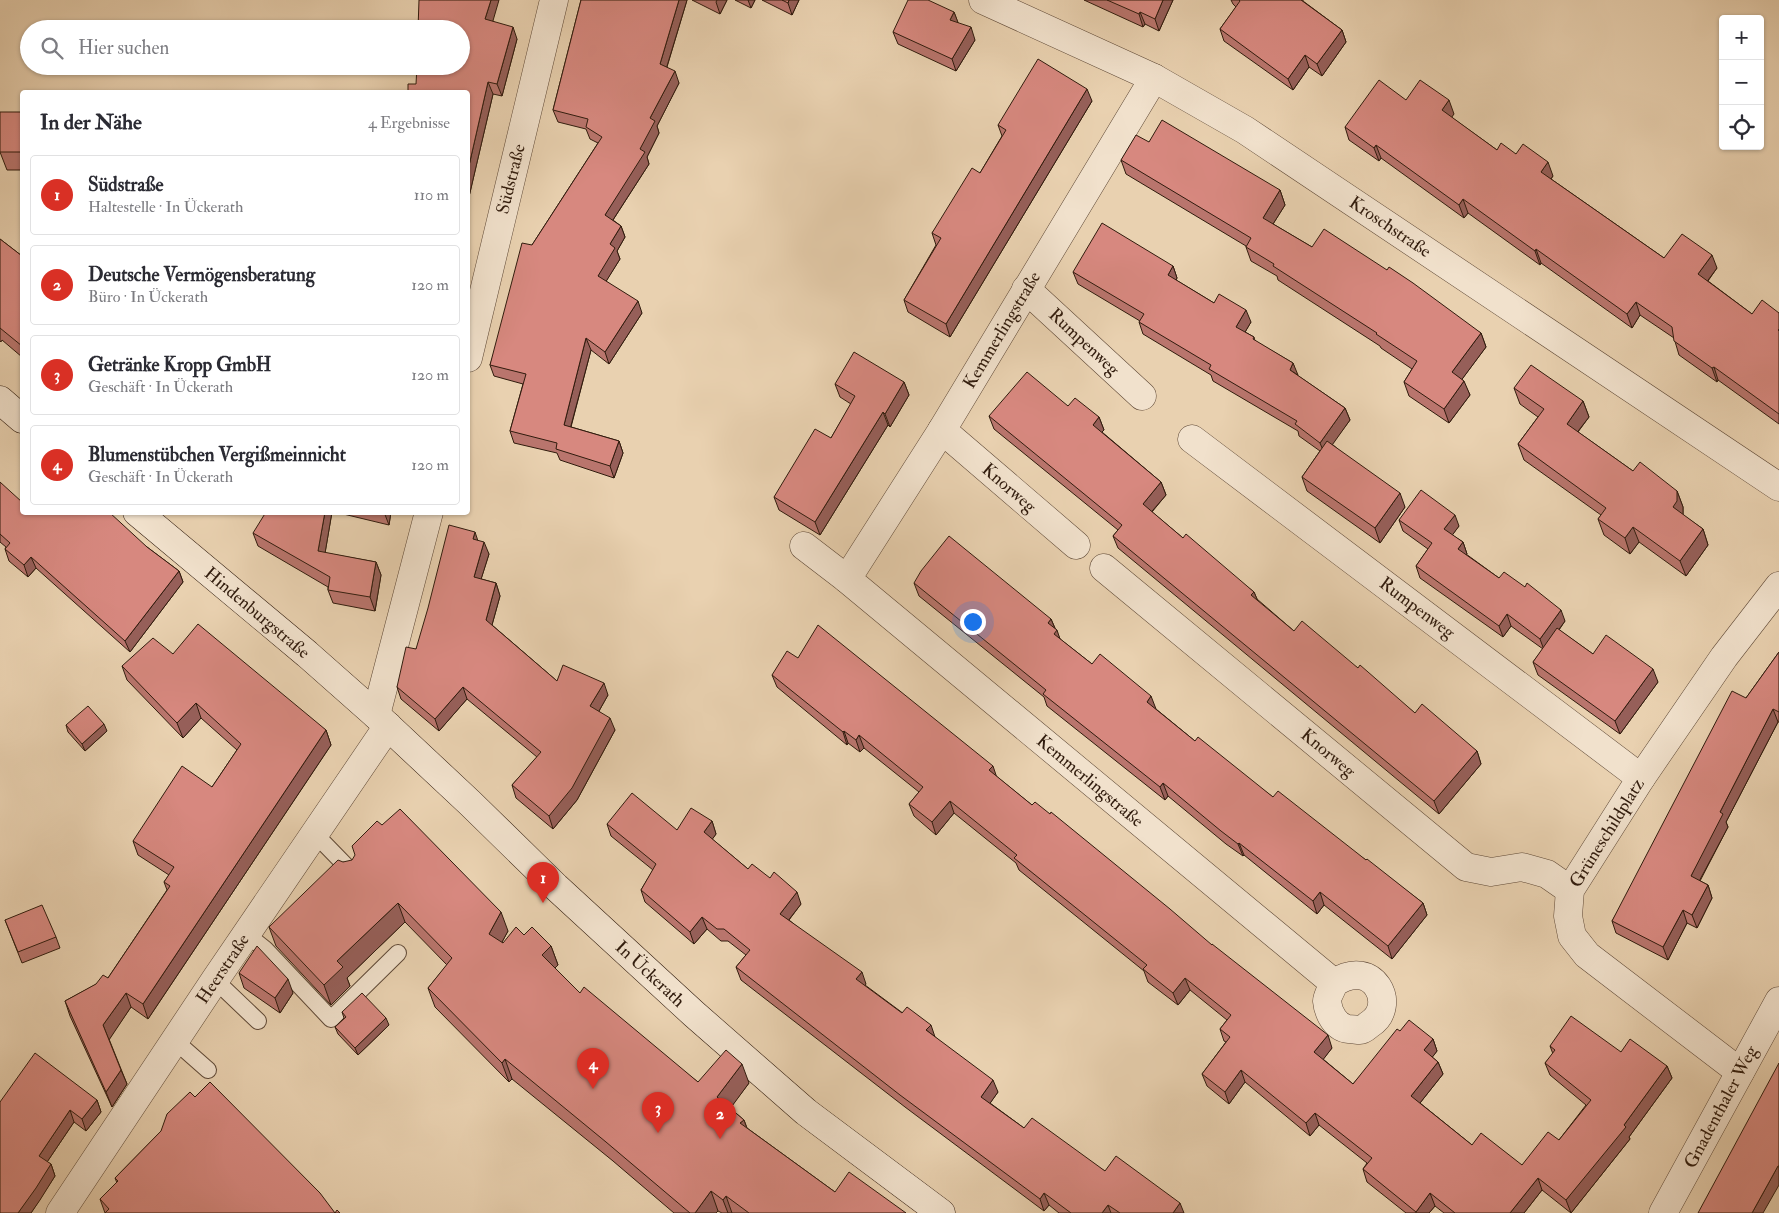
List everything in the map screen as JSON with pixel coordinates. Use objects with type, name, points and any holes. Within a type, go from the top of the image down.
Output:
[{"type":"street","name":"Südstraße","points":[[470,350],[554,0]]},
{"type":"street","name":"Kroschstraße","points":[[982,0],[1154,78],[1245,130],[1779,487]]},
{"type":"street","name":"Kemmerlingstraße","points":[[847,579],[942,430],[1154,78]]},
{"type":"street","name":"Rumpenweg","points":[[1026,289],[1142,396]]},
{"type":"street","points":[[0,400],[20,417]]},
{"type":"street","name":"Knorweg","points":[[942,430],[1076,545]]},
{"type":"street","name":"Rumpenweg","points":[[1192,438],[1641,778]]},
{"type":"street","name":"Hindenburgstraße","points":[[141,515],[307,654],[382,721]]},
{"type":"street","points":[[382,721],[428,515]]},
{"type":"street","name":"Kemmerlingstraße","points":[[804,546],[847,579],[1334,983]]},
{"type":"street","name":"Knorweg","points":[[1104,568],[1466,867],[1491,872],[1522,867],[1546,874],[1570,890]]},
{"type":"street","name":"Grüneschildplatz","points":[[1740,1072],[1587,955],[1572,936],[1568,916],[1570,890],[1641,778],[1724,657],[1779,586]]},
{"type":"street","name":"Heerstraße","points":[[60,1213],[174,1040],[314,834],[382,721]]},
{"type":"street","name":"In Ückerath","points":[[382,721],[470,803],[556,888],[708,1027],[806,1112],[941,1213]]},
{"type":"street","name":"Gnadenthaler Weg","points":[[1663,1213],[1779,1001]]},
{"type":"lane","points":[[314,834],[352,872]]},
{"type":"lane","points":[[246,934],[265,949],[331,1019],[398,953]]},
{"type":"lane","points":[[215,980],[258,1021]]},
{"type":"lane","points":[[174,1040],[208,1070]]},
{"type":"building","points":[[419,0],[491,0],[485,19],[513,27],[497,84],[488,82],[470,161],[470,90],[408,90],[408,84],[416,84],[416,75],[470,75],[470,20],[418,20]]},
{"type":"building","points":[[581,0],[679,0],[660,64],[675,71],[650,118],[655,121],[640,149],[645,152],[605,215],[621,226],[610,244],[615,248],[598,276],[638,301],[605,352],[586,338],[564,425],[619,441],[610,466],[556,449],[557,443],[510,431],[526,374],[490,365],[522,243],[532,245],[602,137],[586,127],[588,119],[553,110]]},
{"type":"building","points":[[908,0],[928,0],[954,12],[950,20],[971,27],[952,59],[893,32]]},
{"type":"building","points":[[1107,0],[1163,0],[1155,19]]},
{"type":"building","points":[[1239,0],[1301,0],[1342,30],[1317,64],[1305,55],[1288,79],[1220,29]]},
{"type":"building","points":[[1038,59],[1087,89],[946,324],[904,300],[941,238],[932,233],[972,168],[980,173],[1006,130],[998,125]]},
{"type":"building","points":[[1379,80],[1406,100],[1420,80],[1449,100],[1442,110],[1497,150],[1501,143],[1516,154],[1523,144],[1548,162],[1541,172],[1664,258],[1682,234],[1712,255],[1698,274],[1752,314],[1762,300],[1779,313],[1779,414],[1674,341],[1672,327],[1636,302],[1627,314],[1463,199],[1459,205],[1376,145],[1374,148],[1345,127]]},
{"type":"building","points":[[0,112],[20,112],[20,152],[0,152]]},
{"type":"building","points":[[1162,120],[1280,190],[1263,218],[1312,247],[1324,229],[1387,270],[1389,267],[1481,333],[1452,372],[1464,381],[1444,409],[1404,382],[1417,361],[1246,247],[1251,238],[1121,160],[1136,135],[1149,142]]},
{"type":"building","points":[[1102,223],[1173,266],[1168,275],[1214,303],[1219,294],[1246,310],[1236,327],[1293,363],[1290,370],[1345,408],[1320,443],[1295,424],[1297,421],[1209,369],[1211,365],[1139,322],[1144,314],[1073,272]]},
{"type":"building","points":[[0,239],[20,254],[20,344],[0,328]]},
{"type":"building","points":[[854,352],[904,382],[885,414],[883,412],[815,522],[774,497],[815,429],[831,438],[855,396],[835,384]]},
{"type":"building","points":[[1531,365],[1583,401],[1567,424],[1633,471],[1640,462],[1677,491],[1677,501],[1673,507],[1703,529],[1680,561],[1633,527],[1625,538],[1598,519],[1606,508],[1518,444],[1544,409],[1514,388]]},
{"type":"building","points":[[1027,372],[1068,406],[1075,398],[1099,417],[1093,425],[1161,482],[1143,504],[1183,538],[1186,534],[1254,592],[1251,595],[1294,631],[1302,621],[1358,668],[1360,665],[1415,713],[1422,704],[1477,751],[1434,801],[1113,536],[1122,525],[989,416]]},
{"type":"building","points":[[1327,441],[1400,493],[1375,528],[1302,477]]},
{"type":"building","points":[[0,482],[20,500],[20,515],[112,515],[147,547],[179,571],[125,641],[31,557],[24,565],[5,549],[10,543],[0,534]]},
{"type":"building","points":[[1421,490],[1455,515],[1444,529],[1463,542],[1458,549],[1499,578],[1504,572],[1525,587],[1527,583],[1561,610],[1540,639],[1507,614],[1499,626],[1416,566],[1432,543],[1399,520]]},
{"type":"building","points":[[264,515],[324,515],[318,551],[376,562],[370,597],[328,590],[330,577],[253,533]]},
{"type":"building","points":[[449,525],[475,532],[473,539],[484,542],[474,577],[496,583],[486,620],[557,681],[563,665],[604,683],[590,706],[610,718],[572,788],[549,816],[512,785],[541,752],[463,687],[435,719],[397,687],[406,647],[416,649]]},
{"type":"building","points":[[949,536],[1051,619],[1048,623],[1057,630],[1054,634],[1092,664],[1100,654],[1151,696],[1147,702],[1195,741],[1198,737],[1273,797],[1278,791],[1423,903],[1388,946],[1320,892],[1313,901],[1221,831],[1163,783],[1160,787],[1043,694],[1046,690],[914,583],[921,571]]},
{"type":"building","points":[[198,624],[326,730],[143,1004],[126,993],[103,1025],[121,1070],[106,1092],[65,1001],[96,984],[103,975],[108,978],[170,886],[164,882],[174,867],[133,841],[182,766],[212,787],[241,744],[196,703],[177,723],[122,666],[153,638],[173,654]]},
{"type":"building","points":[[818,625],[993,766],[989,770],[1032,805],[1035,802],[1050,814],[1051,812],[1212,945],[1328,1035],[1314,1052],[1353,1084],[1397,1029],[1400,1031],[1409,1020],[1433,1039],[1424,1050],[1438,1062],[1411,1096],[1472,1145],[1481,1133],[1522,1165],[1548,1132],[1559,1140],[1591,1100],[1545,1063],[1555,1050],[1550,1046],[1571,1016],[1621,1052],[1630,1039],[1667,1066],[1624,1125],[1626,1127],[1566,1200],[1538,1178],[1510,1213],[1455,1213],[1430,1193],[1416,1212],[1363,1169],[1372,1158],[1315,1113],[1306,1123],[1241,1070],[1225,1092],[1202,1074],[1230,1037],[1220,1029],[1231,1015],[1185,978],[1173,993],[1143,969],[1147,965],[1014,858],[1017,855],[950,801],[932,822],[909,804],[923,787],[859,735],[856,740],[843,732],[772,675],[787,651],[798,658]]},
{"type":"building","points":[[1557,628],[1593,654],[1606,635],[1653,669],[1615,721],[1533,662]]},
{"type":"building","points":[[1779,652],[1779,712],[1773,709],[1720,812],[1723,814],[1691,876],[1708,885],[1692,915],[1683,910],[1663,947],[1612,921],[1732,691],[1746,698]]},
{"type":"building","points":[[88,706],[104,724],[82,744],[66,725]]},
{"type":"building","points":[[632,793],[677,830],[691,808],[712,821],[704,832],[748,869],[752,864],[770,878],[774,872],[797,892],[780,914],[862,972],[856,979],[902,1013],[907,1007],[931,1025],[926,1030],[993,1080],[981,1097],[1024,1128],[1032,1118],[1105,1171],[1116,1156],[1180,1203],[1173,1213],[1120,1213],[1108,1205],[1102,1213],[1071,1213],[1044,1193],[1040,1199],[900,1095],[736,967],[750,950],[724,929],[717,929],[702,917],[690,932],[641,890],[656,864],[607,824]]},
{"type":"building","points":[[400,809],[501,912],[489,934],[503,943],[516,927],[524,935],[532,927],[551,946],[542,955],[580,993],[584,987],[698,1082],[726,1050],[742,1064],[717,1097],[744,1120],[740,1123],[835,1192],[849,1172],[906,1213],[749,1213],[726,1196],[723,1200],[711,1191],[695,1213],[690,1213],[505,1059],[502,1063],[428,988],[452,958],[398,903],[337,961],[343,967],[324,985],[269,927],[338,860],[343,862],[352,860],[355,855],[352,846],[377,821],[382,825]]},
{"type":"building","points":[[42,905],[56,937],[18,952],[5,920]]},
{"type":"building","points":[[257,946],[288,979],[275,998],[239,973]]},
{"type":"building","points":[[362,993],[386,1018],[355,1048],[335,1027],[346,1017],[342,1012]]},
{"type":"building","points":[[35,1053],[97,1100],[82,1119],[70,1110],[39,1156],[51,1164],[36,1188],[18,1213],[0,1213],[0,1102]]},
{"type":"building","points":[[1779,1063],[1779,1166],[1752,1213],[1698,1213]]},
{"type":"building","points":[[210,1082],[320,1193],[335,1213],[105,1213],[109,1209],[100,1199],[118,1181],[115,1178],[161,1131],[167,1114],[190,1092],[195,1097]]},
{"type":"place","name":"Südstraße","points":[[543,903]]},
{"type":"place","name":"Blumenstübchen Vergißmeinnicht","points":[[593,1089]]},
{"type":"place","name":"Getränke Kropp GmbH","points":[[658,1133]]},
{"type":"place","name":"Deutsche Vermögensberatung","points":[[720,1139]]}]
